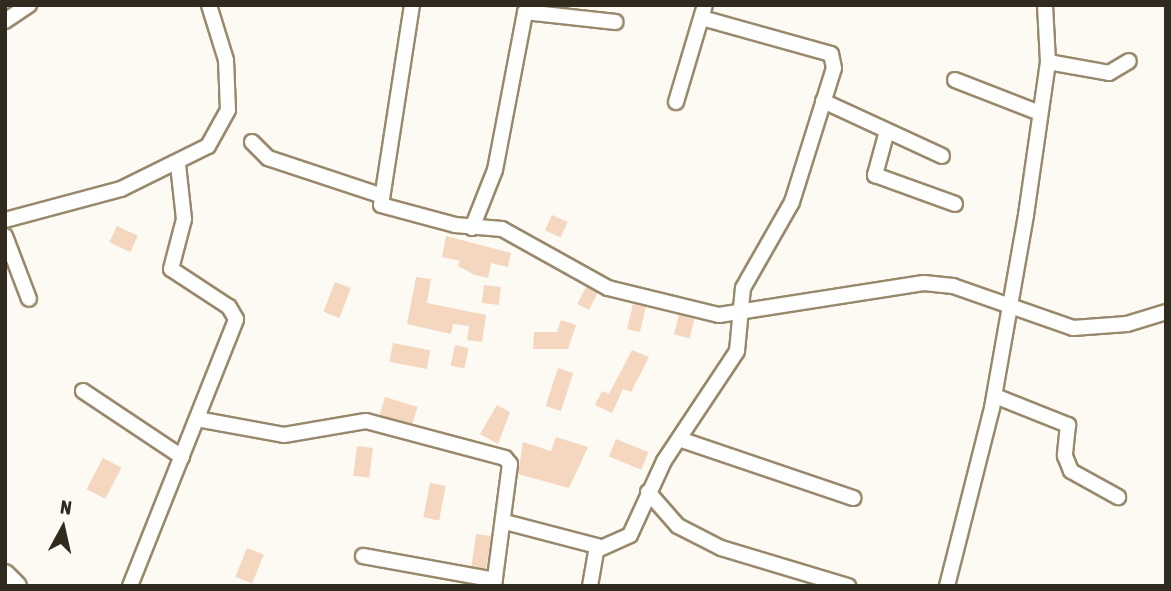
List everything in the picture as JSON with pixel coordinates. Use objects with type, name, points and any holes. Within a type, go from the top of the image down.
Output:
[{"type":"main road","points":[[5,574],[17,586]]},
{"type":"street","points":[[5,21],[29,5]]},
{"type":"street","points":[[5,220],[121,189],[178,164],[208,146],[228,110],[226,60],[209,5]]},
{"type":"street","points":[[412,5],[380,195],[381,205],[389,209],[472,228],[502,229],[628,295],[719,315],[924,283],[953,286],[1007,307],[1098,328],[1166,312]]},
{"type":"street","points":[[947,586],[995,396],[1048,62],[1045,5]]},
{"type":"street","points":[[472,228],[495,170],[525,12],[615,22]]},
{"type":"street","points":[[505,522],[599,549],[630,535],[649,492],[737,351],[743,288],[792,202],[834,68],[831,54],[704,12],[676,102]]},
{"type":"street","points":[[1048,62],[1109,72],[1129,61]]},
{"type":"street","points":[[955,80],[1040,113]]},
{"type":"street","points":[[823,101],[942,156]]},
{"type":"street","points":[[887,131],[875,175],[956,204]]},
{"type":"street","points":[[252,142],[268,158],[380,195]]},
{"type":"street","points":[[130,586],[236,319],[229,307],[171,269],[184,219],[178,164]]},
{"type":"street","points":[[5,236],[29,299]]},
{"type":"street","points":[[83,391],[181,457]]},
{"type":"street","points":[[995,396],[1068,425],[1065,456],[1071,471],[1118,497]]},
{"type":"street","points":[[197,419],[284,435],[366,421],[481,449],[510,464],[505,522],[495,583],[363,556]]},
{"type":"street","points":[[682,440],[853,498]]},
{"type":"street","points":[[649,492],[678,526],[721,548],[848,586]]},
{"type":"street","points":[[590,586],[599,549]]},
{"type":"building","points":[[552,215],[568,222],[561,237],[545,231]]},
{"type":"building","points":[[117,226],[138,236],[130,252],[109,242]]},
{"type":"building","points":[[446,236],[511,253],[508,267],[491,263],[488,278],[475,275],[458,266],[460,261],[442,257]]},
{"type":"building","points":[[416,277],[431,279],[427,303],[486,315],[482,342],[467,340],[469,326],[453,324],[451,334],[407,324]]},
{"type":"building","points":[[335,282],[351,288],[339,318],[324,312]]},
{"type":"building","points":[[484,285],[501,287],[499,305],[482,303]]},
{"type":"building","points":[[586,287],[598,293],[589,310],[577,304]]},
{"type":"building","points":[[633,304],[646,307],[640,332],[627,329]]},
{"type":"building","points":[[679,315],[694,319],[689,338],[674,334]]},
{"type":"building","points":[[561,320],[576,325],[568,349],[533,349],[534,332],[557,332]]},
{"type":"building","points":[[393,343],[430,350],[427,369],[389,362]]},
{"type":"building","points":[[455,345],[469,348],[464,368],[451,366]]},
{"type":"building","points":[[632,350],[649,357],[631,392],[623,389],[612,413],[595,405],[602,391],[609,394]]},
{"type":"building","points":[[558,368],[573,373],[561,411],[546,406]]},
{"type":"building","points":[[385,397],[418,407],[412,425],[379,415]]},
{"type":"building","points":[[497,405],[510,412],[498,444],[480,434]]},
{"type":"building","points":[[556,437],[588,447],[569,488],[518,474],[523,442],[551,451]]},
{"type":"building","points":[[616,439],[648,452],[641,470],[609,457]]},
{"type":"building","points":[[357,446],[373,448],[369,478],[353,476]]},
{"type":"building","points":[[103,458],[122,468],[105,499],[87,489]]},
{"type":"building","points":[[430,483],[446,486],[439,520],[423,517]]},
{"type":"building","points":[[476,534],[491,536],[486,569],[471,567]]},
{"type":"building","points":[[247,548],[264,555],[252,583],[235,577]]}]
